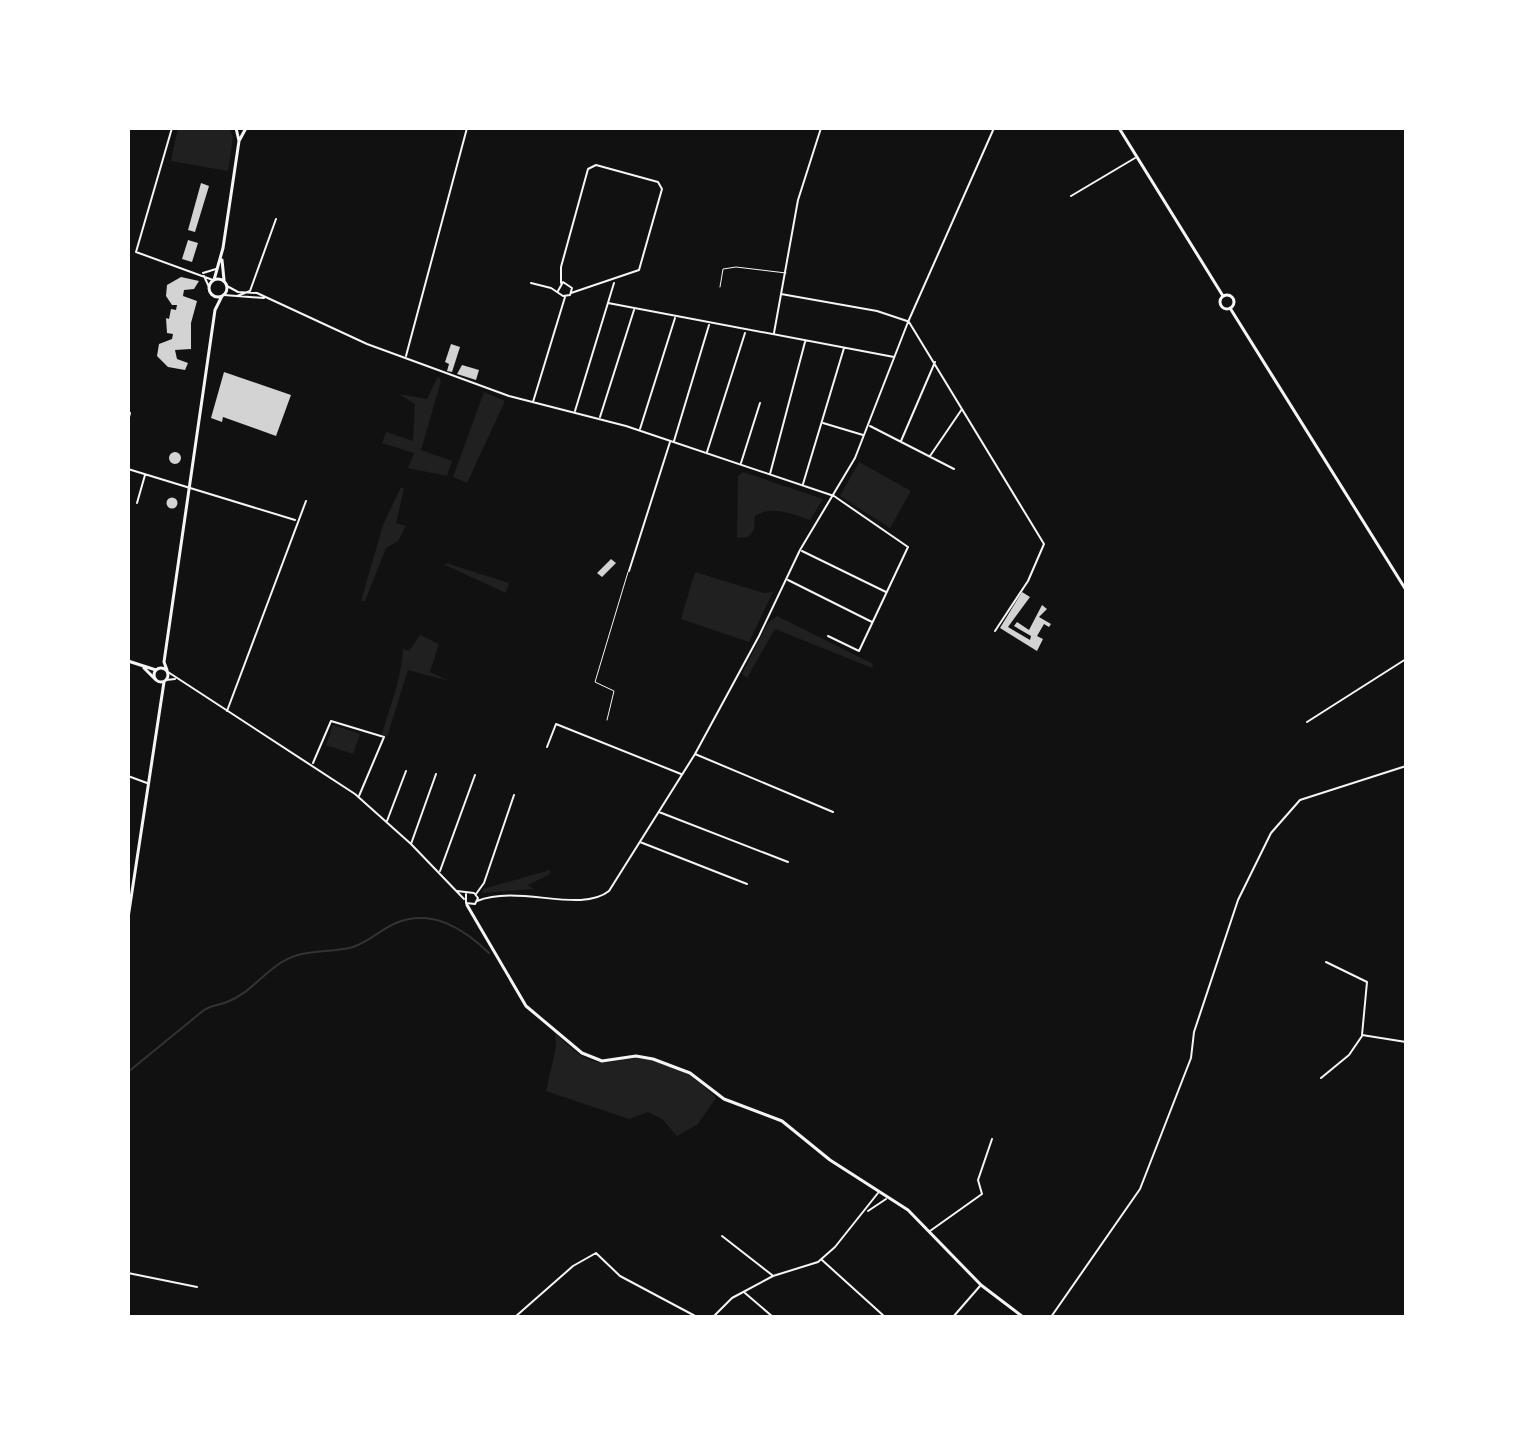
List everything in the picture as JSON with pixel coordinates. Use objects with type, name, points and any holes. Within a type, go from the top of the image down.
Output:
[{"type":"main road","points":[[236,128],[239,141]]},
{"type":"main road","points":[[215,310],[209,287],[223,249],[239,141],[246,128]]},
{"type":"main road","points":[[1119,128],[1223,296],[1233,299],[1230,308]]},
{"type":"main road","points":[[167,671],[164,662],[215,310],[226,284],[223,249]]},
{"type":"main road","points":[[214,280],[226,284]]},
{"type":"main road","points":[[211,294],[223,295]]},
{"type":"main road","points":[[1223,296],[1221,306],[1230,308],[1406,590]]},
{"type":"main road","points":[[128,661],[167,671]]},
{"type":"main road","points":[[157,669],[164,662]]},
{"type":"main road","points":[[141,666],[161,680]]},
{"type":"main road","points":[[157,669],[161,680]]},
{"type":"main road","points":[[128,918],[161,680],[167,671]]},
{"type":"main road","points":[[469,905],[526,1006],[582,1053],[602,1061],[636,1056],[653,1059],[690,1073],[724,1099],[782,1121],[830,1160],[908,1210],[981,1285],[1023,1317]]},
{"type":"street","points":[[172,128],[136,252],[214,280]]},
{"type":"street","points":[[406,357],[467,128]]},
{"type":"street","points":[[773,335],[798,200],[821,128]]},
{"type":"street","points":[[456,890],[485,898],[517,893],[580,901],[600,897],[609,891],[695,754],[800,550],[834,496],[864,435],[908,322],[994,128]]},
{"type":"street","points":[[1071,196],[1136,157]]},
{"type":"street","points":[[561,283],[560,275],[588,169],[596,165],[658,182],[662,189],[639,270],[615,281],[564,296]]},
{"type":"street","points":[[237,296],[250,291],[276,219]]},
{"type":"street","points":[[200,273],[215,270],[223,249]]},
{"type":"street","points":[[200,273],[209,287]]},
{"type":"street","points":[[560,275],[571,286],[584,291]]},
{"type":"street","points":[[574,412],[615,281]]},
{"type":"street","points":[[551,288],[566,282]]},
{"type":"street","points":[[531,283],[551,288],[564,296]]},
{"type":"street","points":[[226,284],[238,292],[250,291],[406,357],[532,403],[640,430],[834,496],[908,547],[859,651],[828,636]]},
{"type":"street","points":[[558,286],[558,291]]},
{"type":"street","points":[[571,286],[571,293]]},
{"type":"street","points":[[781,294],[877,311],[908,322],[935,362],[1045,548],[995,631]]},
{"type":"street","points":[[223,295],[265,298]]},
{"type":"street","points":[[532,403],[564,296]]},
{"type":"street","points":[[608,303],[895,357]]},
{"type":"street","points":[[600,419],[634,310]]},
{"type":"street","points":[[640,430],[675,318]]},
{"type":"street","points":[[629,571],[709,324]]},
{"type":"street","points":[[707,454],[746,330]]},
{"type":"street","points":[[770,475],[805,342]]},
{"type":"street","points":[[803,485],[844,348]]},
{"type":"street","points":[[901,442],[935,362]]},
{"type":"street","points":[[740,465],[760,403]]},
{"type":"street","points":[[930,457],[962,409]]},
{"type":"street","points":[[128,421],[130,413]]},
{"type":"street","points":[[822,423],[864,435]]},
{"type":"street","points":[[868,425],[954,469]]},
{"type":"street","points":[[128,469],[296,520]]},
{"type":"street","points":[[137,503],[145,474]]},
{"type":"street","points":[[227,712],[296,520],[306,501]]},
{"type":"street","points":[[800,550],[887,593]]},
{"type":"street","points":[[786,579],[873,622]]},
{"type":"street","points":[[1307,722],[1406,659]]},
{"type":"street","points":[[167,671],[313,764],[358,797],[440,872],[469,905],[477,897],[478,889]]},
{"type":"street","points":[[161,680],[176,679]]},
{"type":"street","points":[[313,764],[331,721],[384,737],[358,797]]},
{"type":"street","points":[[547,747],[556,724],[683,774]]},
{"type":"street","points":[[695,754],[833,812]]},
{"type":"street","points":[[1051,1317],[1140,1189],[1191,1058],[1194,1032],[1238,900],[1271,833],[1300,800],[1406,766]]},
{"type":"street","points":[[387,821],[406,771]]},
{"type":"street","points":[[411,844],[436,774]]},
{"type":"street","points":[[440,872],[475,775]]},
{"type":"street","points":[[128,776],[147,783]]},
{"type":"street","points":[[464,899],[484,883],[514,795]]},
{"type":"street","points":[[658,812],[788,862]]},
{"type":"street","points":[[638,841],[747,884]]},
{"type":"street","points":[[1321,1078],[1349,1055],[1362,1035],[1367,982],[1326,962]]},
{"type":"street","points":[[1362,1035],[1406,1042]]},
{"type":"street","points":[[929,1232],[982,1194],[978,1180],[992,1139]]},
{"type":"street","points":[[713,1317],[732,1298],[773,1276],[821,1259],[864,1214],[879,1192]]},
{"type":"street","points":[[864,1214],[887,1197]]},
{"type":"street","points":[[722,1236],[773,1276]]},
{"type":"street","points":[[515,1317],[573,1266],[596,1253],[620,1276],[697,1317]]},
{"type":"street","points":[[821,1259],[885,1317]]},
{"type":"street","points":[[128,1273],[197,1287]]},
{"type":"street","points":[[953,1317],[981,1285]]},
{"type":"street","points":[[744,1292],[773,1317]]},
{"type":"lane","points":[[720,287],[723,269],[736,267],[786,273]]},
{"type":"lane","points":[[607,720],[614,691],[595,682],[629,571]]},
{"type":"shaded area","points":[[178,128],[229,128],[233,137],[228,171],[171,161]]},
{"type":"shaded area","points":[[438,376],[441,381],[421,450],[452,461],[447,476],[408,468],[414,453],[382,443],[386,432],[413,441],[415,404],[399,394],[427,399]]},
{"type":"shaded area","points":[[484,392],[505,401],[467,483],[453,477]]},
{"type":"shaded area","points":[[859,462],[911,491],[890,528],[840,496]]},
{"type":"shaded area","points":[[743,472],[823,499],[810,520],[768,511],[755,516],[754,530],[748,537],[737,538],[738,476]]},
{"type":"shaded area","points":[[401,487],[404,489],[396,523],[406,526],[398,541],[386,548],[365,601],[361,601],[383,525]]},
{"type":"shaded area","points":[[445,565],[509,583],[506,593]]},
{"type":"shaded area","points":[[695,572],[764,593],[773,592],[749,642],[681,619]]},
{"type":"shaded area","points":[[777,616],[873,664],[872,668],[775,629],[747,678],[742,674],[768,623]]},
{"type":"shaded area","points":[[420,635],[439,644],[430,672],[449,681],[408,670],[387,737],[382,735],[398,683],[403,649],[409,651]]},
{"type":"shaded area","points":[[333,725],[360,734],[353,754],[326,745]]},
{"type":"shaded area","points":[[550,870],[550,874],[528,885],[534,889],[482,893],[483,889]]},
{"type":"shaded area","points":[[555,1033],[579,1054],[596,1062],[640,1058],[672,1066],[700,1083],[716,1098],[698,1124],[677,1136],[662,1119],[648,1112],[629,1119],[546,1091],[556,1047]]},
{"type":"building","points":[[201,183],[209,186],[195,232],[188,230]]},
{"type":"building","points":[[188,240],[198,243],[192,262],[182,259]]},
{"type":"building","points":[[181,277],[199,281],[194,289],[184,290],[183,296],[197,301],[191,323],[191,349],[175,350],[177,359],[188,363],[185,370],[168,367],[157,356],[159,344],[172,339],[173,334],[167,333],[166,318],[169,319],[171,309],[176,310],[177,305],[172,305],[166,296],[167,285]]},
{"type":"building","points":[[451,344],[460,347],[452,372],[447,371],[449,364],[445,362]]},
{"type":"building","points":[[462,365],[479,370],[476,380],[457,374]]},
{"type":"building","points":[[224,372],[291,395],[276,436],[223,417],[222,422],[211,418]]},
{"type":"building","points":[[175,452],[181,458],[175,464],[169,458]]},
{"type":"building","points":[[172,497],[178,503],[172,509],[166,503]]},
{"type":"building","points":[[611,559],[616,563],[602,577],[597,573]]},
{"type":"building","points":[[1022,592],[1030,597],[1008,627],[1030,640],[1031,636],[1014,626],[1017,622],[1029,630],[1042,605],[1047,609],[1039,617],[1051,624],[1049,627],[1044,624],[1037,636],[1043,639],[1037,651],[1000,628]]},
{"type":"waterway","points":[[128,1072],[204,1010],[237,997],[278,964],[298,955],[353,947],[396,923],[422,918],[447,923],[489,953]]}]
